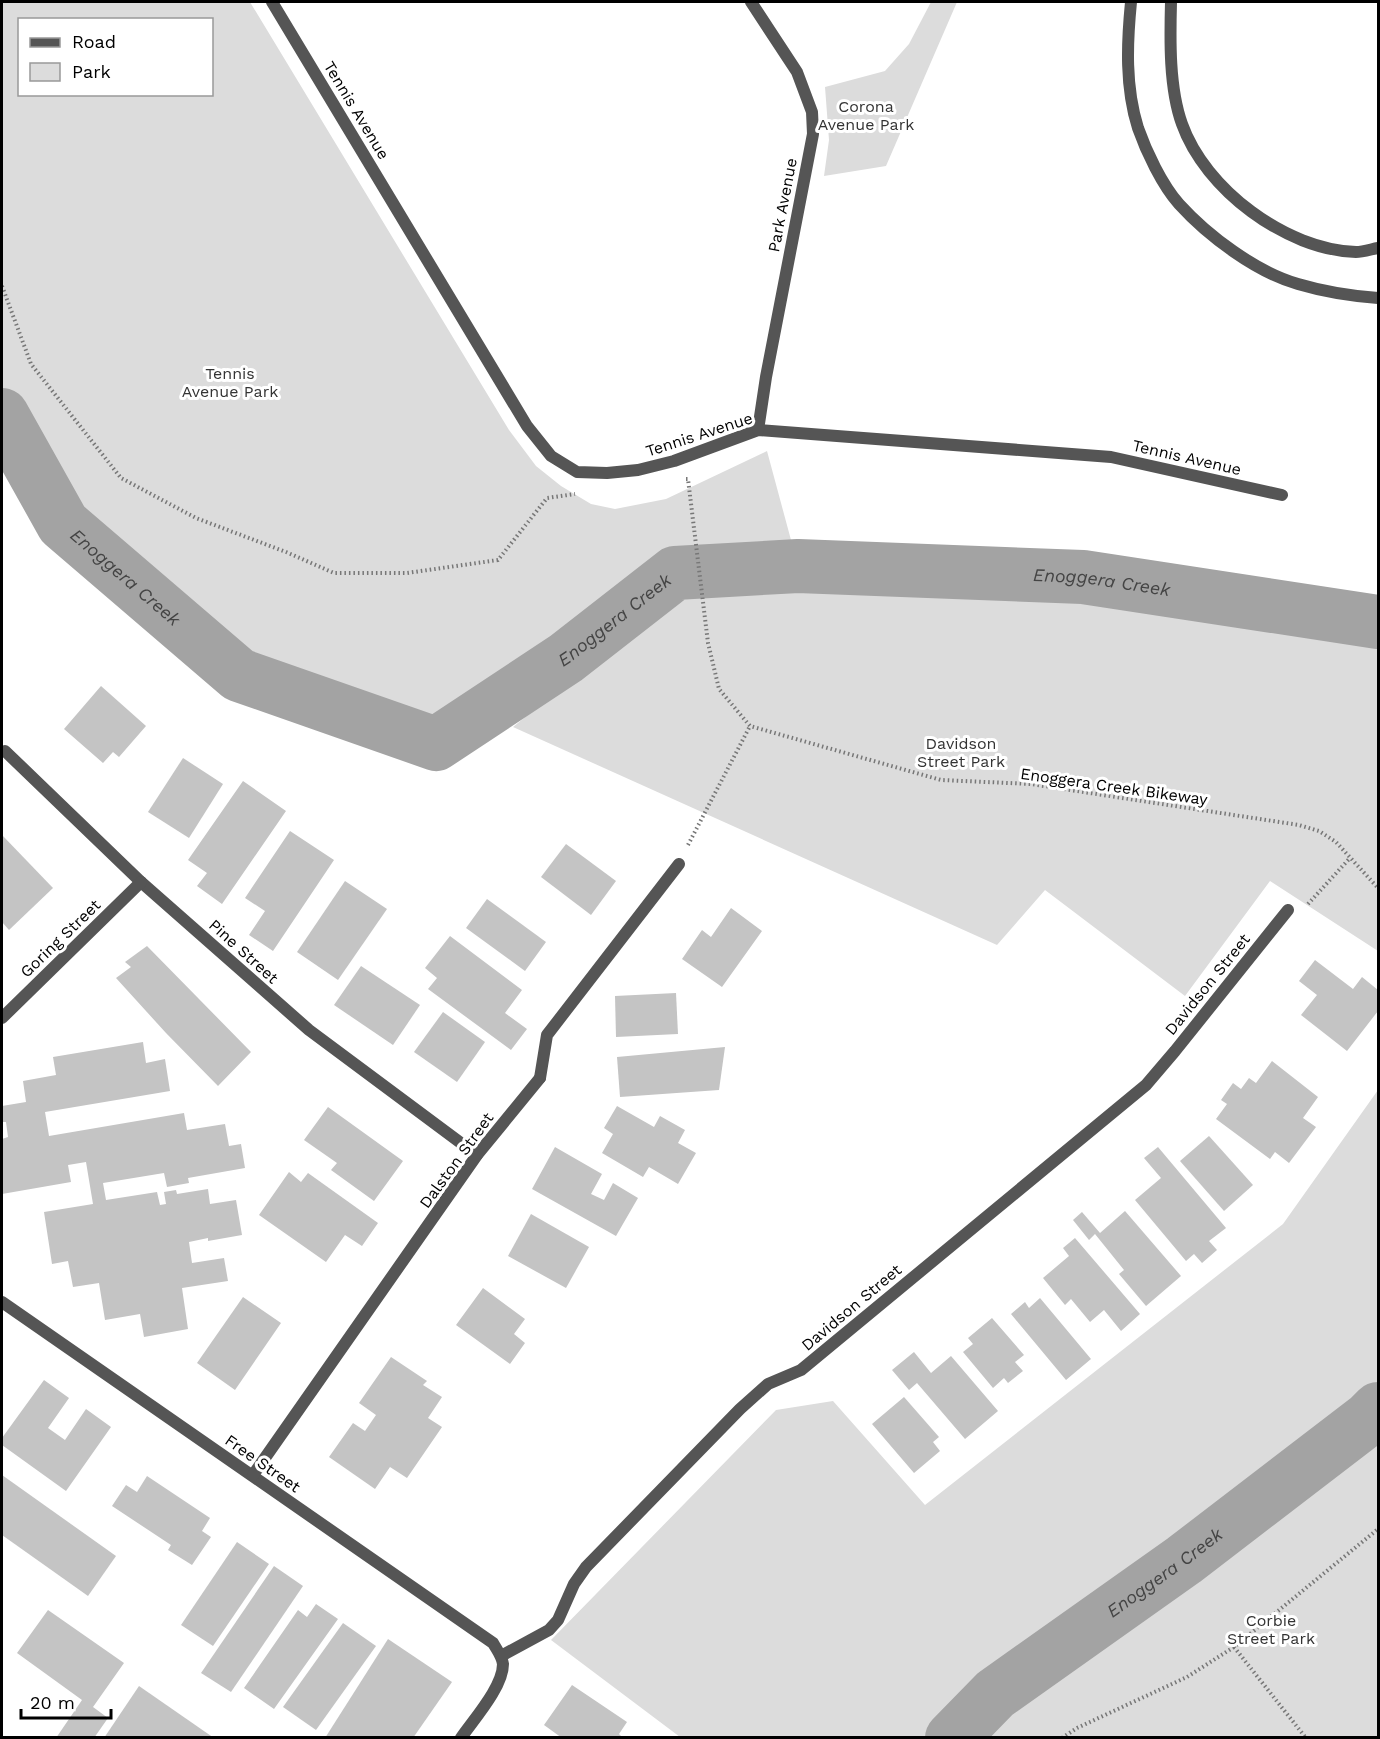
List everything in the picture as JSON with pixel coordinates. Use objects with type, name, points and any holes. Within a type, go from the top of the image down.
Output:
[{"type":"street","name":"Tennis Avenue","points":[[272,2],[527,426],[551,456],[577,472],[607,473],[638,470],[674,461],[759,430],[1111,457],[1282,495]]},
{"type":"street","name":"Park Avenue","points":[[751,2],[797,72],[812,112],[813,134],[768,365],[759,430]]},
{"type":"street","points":[[1131,2],[1128,46],[1130,88],[1134,110],[1139,129],[1159,174],[1178,203],[1213,236],[1252,264],[1296,284],[1344,296],[1378,298]]},
{"type":"street","points":[[1171,2],[1171,45],[1177,108],[1190,144],[1204,165],[1240,202],[1282,231],[1319,245],[1348,251],[1358,252],[1378,248]]},
{"type":"street","name":"Pine Street","points":[[5,751],[141,882],[309,1030],[477,1155]]},
{"type":"street","name":"Dalston Street","points":[[253,1476],[477,1155],[540,1078],[547,1035],[679,864]]},
{"type":"street","name":"Goring Street","points":[[2,1018],[141,882]]},
{"type":"street","name":"Davidson Street","points":[[501,1656],[549,1630],[558,1620],[574,1584],[586,1567],[768,1384],[801,1370],[1146,1085],[1288,910]]},
{"type":"street","name":"Free Street","points":[[3,1308],[253,1476],[493,1643],[501,1656]]},
{"type":"street","points":[[461,1737],[500,1681],[503,1665],[501,1656]]},
{"type":"path","points":[[2,286],[31,364],[121,478],[196,518],[334,573],[407,573],[498,560],[547,498],[582,494]]},
{"type":"path","points":[[676,480],[688,479],[708,643],[718,689],[750,726],[679,864]]},
{"type":"path","name":"Enoggera Creek Bikeway","points":[[750,726],[941,780],[1031,784],[1299,825],[1319,831],[1335,842],[1378,888]]},
{"type":"path","points":[[1288,910],[1305,907],[1350,858]]},
{"type":"path","points":[[1062,1737],[1187,1677],[1234,1647],[1378,1529]]},
{"type":"path","points":[[1234,1647],[1306,1737]]},
{"type":"green space","name":"Tennis Avenue Park","points":[[2,2],[250,2],[509,430],[536,466],[561,486],[591,504],[615,509],[666,499],[767,451],[798,566],[675,573],[566,658],[436,744],[239,675],[63,524],[2,415]]},
{"type":"green space","name":"Corona Avenue Park","points":[[931,2],[957,2],[886,166],[824,176],[829,140],[825,87],[885,71],[909,44]]},
{"type":"green space","name":"Davidson Street Park","points":[[694,580],[1063,595],[1310,636],[1378,596],[1378,951],[1270,881],[1185,996],[1045,890],[997,945],[513,727]]},
{"type":"green space","name":"Corbie Street Park","points":[[1378,1090],[1378,1737],[680,1737],[551,1640],[776,1410],[833,1401],[925,1505],[1283,1224]]},
{"type":"building","points":[[101,686],[146,726],[119,757],[113,752],[103,763],[64,729]]},
{"type":"building","points":[[183,758],[223,784],[189,838],[148,812]]},
{"type":"building","points":[[243,781],[286,811],[222,904],[197,886],[207,873],[188,860]]},
{"type":"building","points":[[290,831],[334,860],[273,951],[249,935],[265,911],[245,898]]},
{"type":"building","points":[[2,835],[53,888],[9,930],[2,922]]},
{"type":"building","points":[[566,844],[616,881],[591,915],[541,877]]},
{"type":"building","points":[[345,881],[387,909],[338,980],[297,952]]},
{"type":"building","points":[[487,899],[546,942],[525,971],[466,928]]},
{"type":"building","points":[[731,908],[762,931],[722,987],[682,959],[702,930],[711,937]]},
{"type":"building","points":[[450,936],[522,990],[505,1013],[527,1029],[511,1050],[428,989],[437,978],[425,968]]},
{"type":"building","points":[[147,946],[251,1052],[218,1086],[116,978],[131,967],[125,962]]},
{"type":"building","points":[[1315,960],[1353,989],[1362,977],[1378,990],[1378,1011],[1347,1051],[1301,1015],[1317,995],[1299,981]]},
{"type":"building","points":[[361,966],[420,1005],[393,1045],[334,1005]]},
{"type":"building","points":[[676,993],[678,1034],[616,1037],[615,996]]},
{"type":"building","points":[[443,1012],[485,1042],[457,1082],[414,1052]]},
{"type":"building","points":[[143,1042],[146,1063],[165,1059],[170,1091],[45,1112],[49,1136],[184,1113],[187,1130],[225,1124],[229,1146],[241,1144],[245,1168],[188,1178],[189,1183],[167,1187],[164,1173],[103,1183],[106,1200],[157,1192],[160,1205],[166,1204],[164,1192],[176,1190],[177,1194],[208,1189],[210,1204],[236,1200],[242,1235],[189,1242],[192,1263],[224,1258],[228,1281],[182,1288],[188,1329],[144,1337],[140,1314],[105,1320],[99,1283],[73,1287],[68,1261],[52,1264],[44,1212],[93,1204],[86,1162],[68,1165],[71,1182],[2,1194],[2,1139],[8,1137],[6,1122],[2,1122],[2,1106],[26,1102],[23,1081],[56,1075],[53,1057]]},
{"type":"building","points":[[725,1047],[719,1090],[620,1097],[617,1057]]},
{"type":"building","points":[[1272,1061],[1318,1097],[1303,1118],[1316,1127],[1289,1163],[1275,1152],[1270,1159],[1216,1119],[1227,1104],[1221,1100],[1233,1083],[1241,1089],[1249,1078],[1256,1083]]},
{"type":"building","points":[[617,1106],[654,1127],[660,1116],[685,1130],[678,1143],[696,1153],[678,1184],[649,1167],[643,1177],[602,1153],[613,1134],[604,1128]]},
{"type":"building","points":[[328,1107],[403,1161],[374,1201],[331,1170],[337,1163],[304,1140]]},
{"type":"building","points":[[1209,1136],[1253,1185],[1224,1211],[1180,1161]]},
{"type":"building","points":[[555,1147],[602,1174],[591,1194],[604,1200],[613,1183],[638,1198],[616,1236],[532,1189]]},
{"type":"building","points":[[1158,1147],[1226,1228],[1209,1241],[1217,1250],[1202,1263],[1194,1254],[1186,1261],[1135,1200],[1161,1178],[1144,1158]]},
{"type":"building","points":[[289,1172],[301,1182],[308,1173],[378,1223],[362,1246],[345,1235],[326,1262],[259,1215]]},
{"type":"building","points":[[1125,1211],[1181,1276],[1146,1306],[1119,1274],[1124,1270],[1095,1234],[1089,1240],[1073,1220],[1082,1212],[1100,1233]]},
{"type":"building","points":[[531,1214],[589,1247],[566,1288],[508,1256]]},
{"type":"building","points":[[1075,1238],[1140,1314],[1121,1331],[1104,1310],[1090,1322],[1071,1299],[1065,1305],[1043,1278],[1069,1256],[1063,1248]]},
{"type":"building","points":[[483,1288],[525,1319],[514,1334],[525,1343],[510,1364],[456,1325]]},
{"type":"building","points":[[243,1297],[281,1323],[235,1390],[197,1363]]},
{"type":"building","points":[[1040,1298],[1091,1359],[1066,1380],[1011,1314],[1025,1302],[1029,1308]]},
{"type":"building","points":[[992,1318],[1024,1355],[1015,1362],[1023,1371],[1008,1383],[1004,1378],[993,1388],[963,1352],[973,1344],[968,1338]]},
{"type":"building","points":[[914,1352],[931,1373],[951,1356],[998,1411],[965,1439],[917,1383],[909,1390],[892,1370]]},
{"type":"building","points":[[391,1357],[427,1381],[423,1385],[442,1397],[428,1418],[442,1427],[407,1478],[390,1467],[375,1489],[329,1457],[353,1423],[365,1431],[376,1415],[359,1403]]},
{"type":"building","points":[[44,1380],[69,1398],[48,1428],[65,1440],[86,1409],[111,1427],[66,1491],[2,1445],[2,1438]]},
{"type":"building","points":[[904,1397],[939,1437],[933,1442],[940,1451],[914,1473],[872,1424]]},
{"type":"building","points":[[2,1475],[116,1556],[88,1596],[2,1535]]},
{"type":"building","points":[[147,1476],[210,1518],[202,1531],[211,1537],[192,1565],[168,1550],[171,1545],[112,1506],[126,1485],[137,1492]]},
{"type":"building","points":[[237,1542],[269,1564],[213,1646],[181,1625]]},
{"type":"building","points":[[274,1566],[303,1586],[231,1692],[201,1673]]},
{"type":"building","points":[[316,1604],[338,1619],[274,1709],[244,1688],[298,1610],[307,1617]]},
{"type":"building","points":[[48,1610],[124,1663],[93,1707],[108,1718],[94,1738],[56,1738],[82,1700],[17,1653]]},
{"type":"building","points":[[343,1623],[376,1646],[316,1730],[283,1707]]},
{"type":"building","points":[[388,1639],[452,1682],[413,1738],[325,1738]]},
{"type":"building","points":[[572,1685],[627,1722],[619,1734],[623,1738],[562,1738],[544,1725]]},
{"type":"building","points":[[139,1686],[214,1738],[104,1738]]},
{"type":"waterway","name":"Enoggera Creek","points":[[2,415],[63,524],[239,675],[436,744],[566,658],[675,573],[798,566],[1083,577],[1378,622]]},
{"type":"waterway","name":"Enoggera Creek","points":[[952,1738],[995,1694],[1184,1560],[1378,1409]]}]
